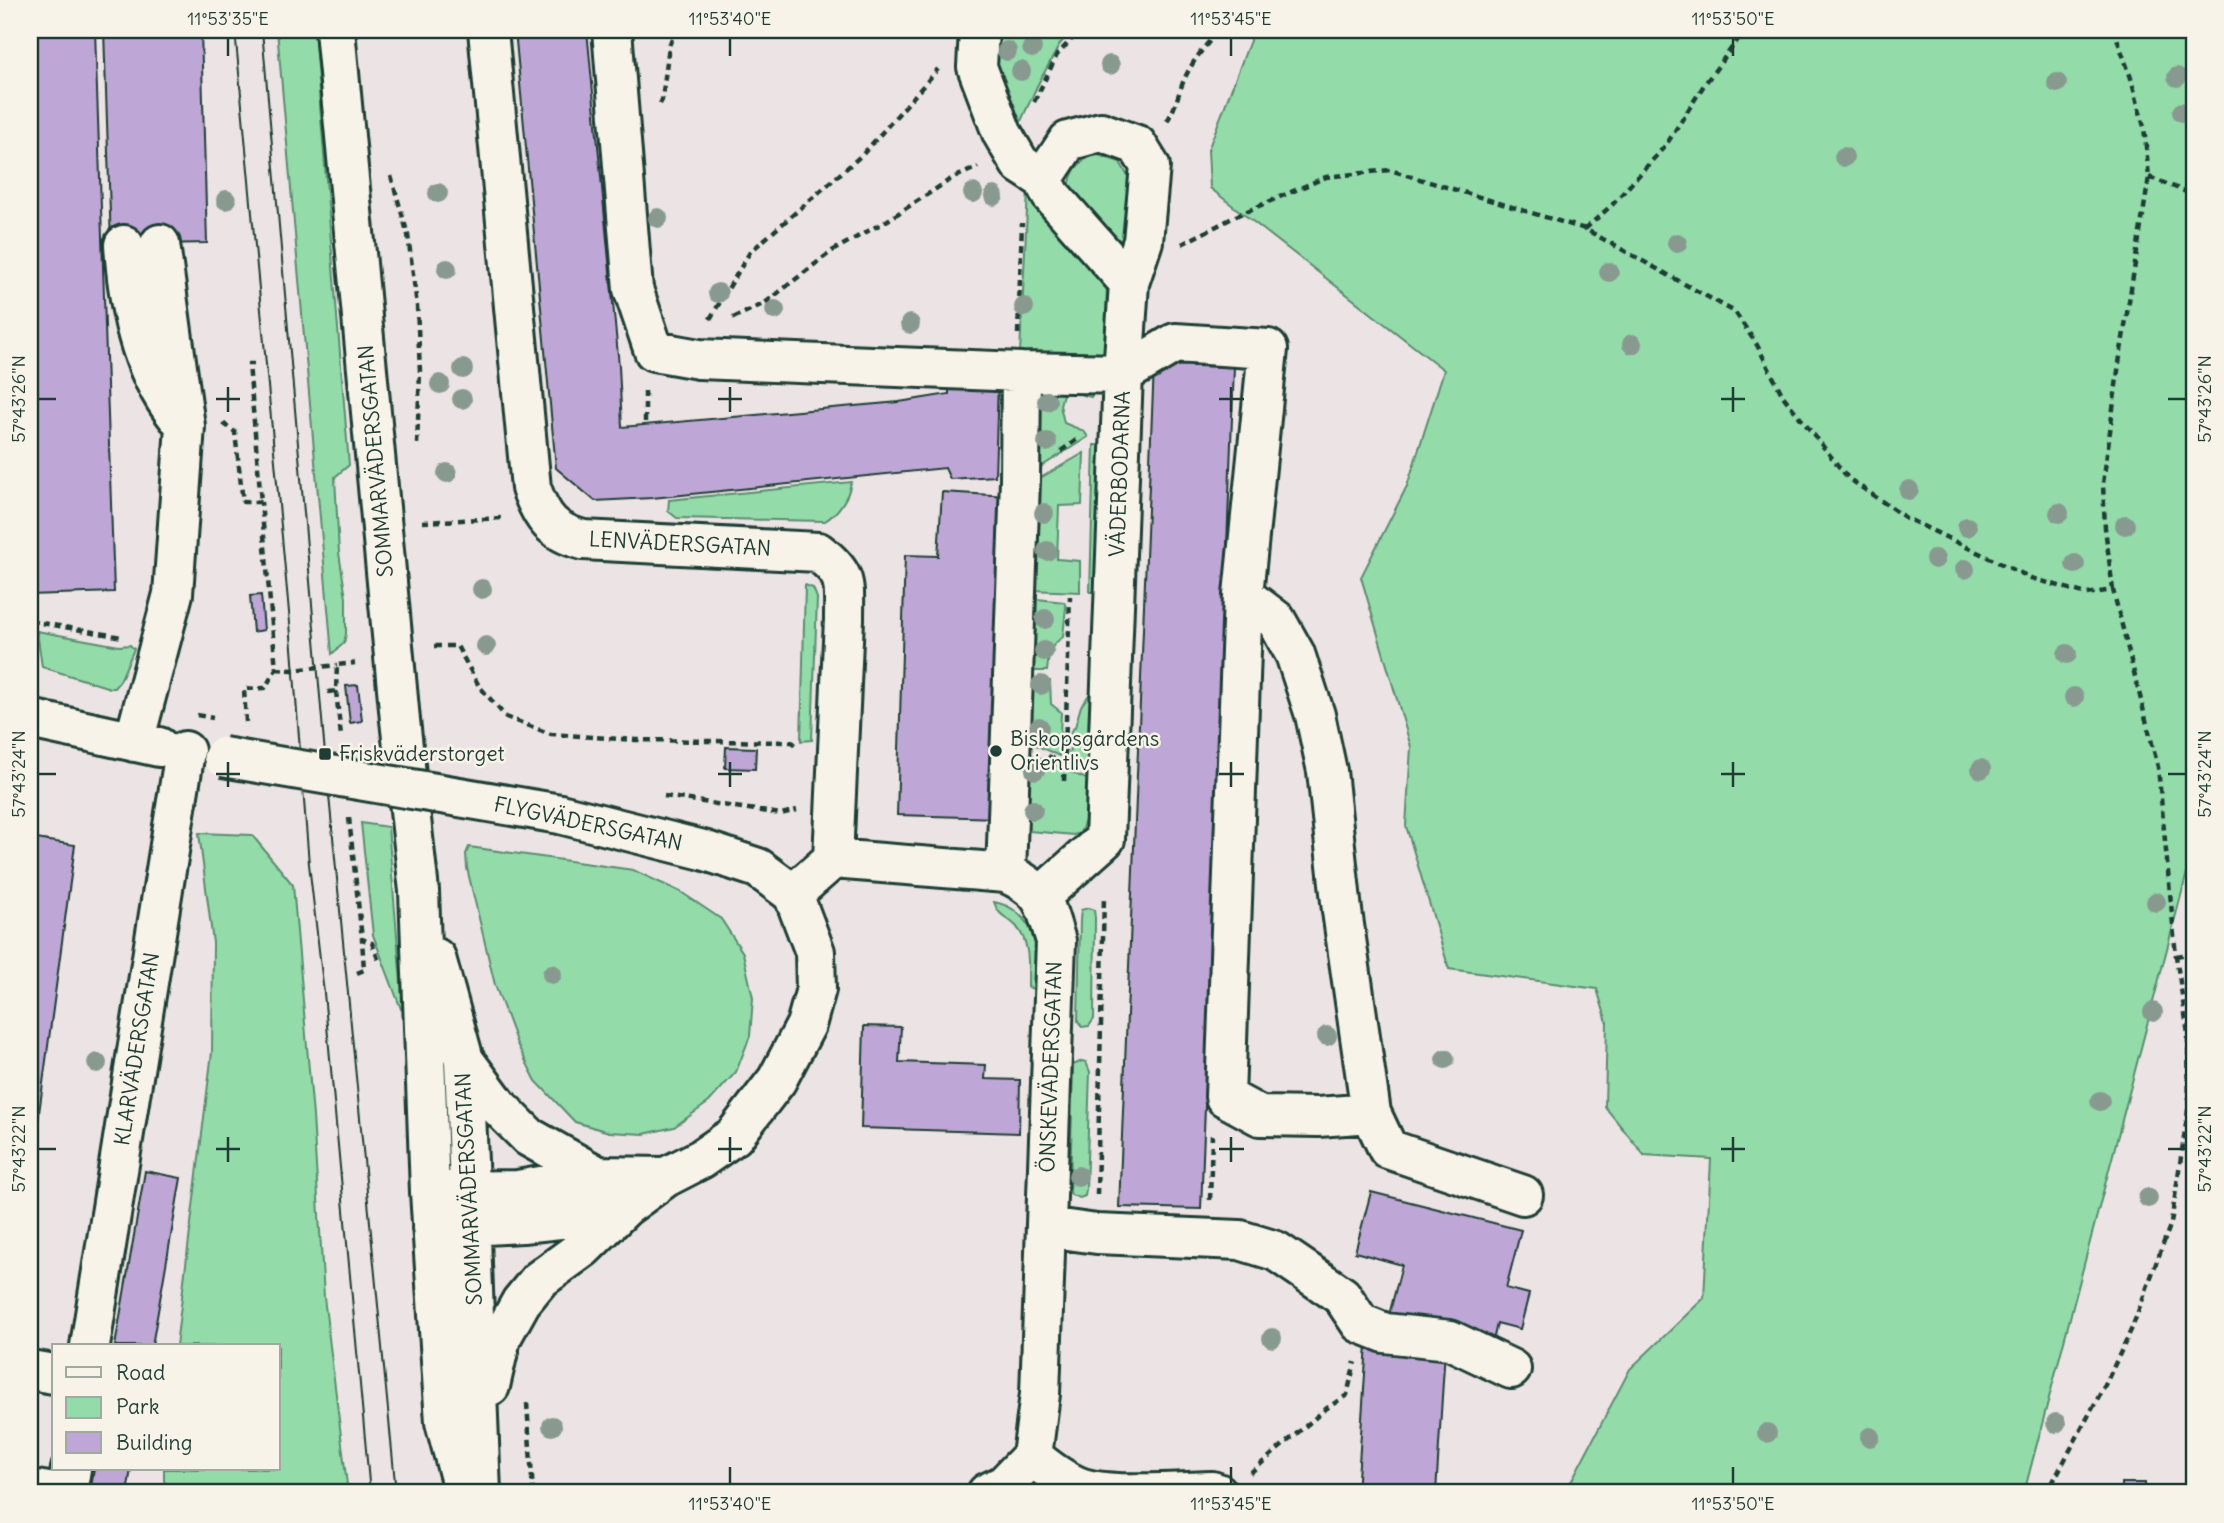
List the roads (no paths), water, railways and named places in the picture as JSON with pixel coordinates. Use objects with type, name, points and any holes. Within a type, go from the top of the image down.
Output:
[{"type":"street","name":"SOMMARVÄDERSGATAN","points":[[335,30],[400,720],[419,891],[431,1210],[445,1422],[464,1493]]},
{"type":"street","name":"LENVÄDERSGATAN","points":[[488,30],[531,488],[539,511],[556,530],[583,540],[799,550],[818,552],[835,565],[844,580],[845,619],[833,859]]},
{"type":"street","name":"VÄDERBODARNA","points":[[612,30],[633,289],[654,351],[699,359],[1123,374],[1105,839],[1041,896]]},
{"type":"street","points":[[979,30],[977,66],[1002,133],[1031,172],[1129,283]]},
{"type":"street","points":[[1031,172],[1068,141],[1101,132],[1137,145],[1150,166],[1143,241],[1129,283],[1123,374]]},
{"type":"street","points":[[135,742],[173,594],[185,426],[142,245]]},
{"type":"street","points":[[1123,374],[1175,343],[1268,349],[1243,595],[1226,1097],[1260,1116],[1318,1117],[1371,1113]]},
{"type":"street","points":[[1006,873],[1020,480],[1021,372]]},
{"type":"street","points":[[1243,595],[1276,620],[1295,654],[1315,715],[1327,771],[1342,911],[1371,1113],[1388,1149],[1523,1195]]},
{"type":"street","name":"FLYGVÄDERSGATAN","points":[[30,719],[185,751],[559,814],[703,849],[758,868],[793,894]]},
{"type":"street","name":"KLARVÄDERSGATAN","points":[[90,1344],[185,751]]},
{"type":"street","points":[[479,1429],[501,1338],[520,1302],[539,1280],[583,1248],[625,1207],[666,1177],[701,1159],[734,1136],[777,1080],[806,1025],[816,989],[815,952],[793,894],[833,859],[1006,873],[1027,883],[1041,896]]},
{"type":"street","name":"SOMMARVÄDERSGATAN","points":[[419,891],[464,1060],[481,1493]]},
{"type":"street","name":"ÖNSKEVÄDERSGATAN","points":[[1032,1456],[1040,1394],[1056,941],[1041,896]]},
{"type":"street","points":[[464,1060],[499,1107],[529,1137],[598,1176]]},
{"type":"street","points":[[471,1208],[518,1190],[598,1176],[666,1177]]},
{"type":"street","points":[[431,1210],[471,1208],[579,1217],[625,1207]]},
{"type":"street","points":[[1046,1227],[1097,1234],[1240,1240],[1276,1251],[1342,1296],[1360,1323],[1385,1334],[1450,1340],[1511,1368]]},
{"type":"street","points":[[30,1370],[52,1374]]},
{"type":"street","points":[[987,1493],[1004,1485],[1032,1456],[1052,1473],[1079,1487],[1096,1492],[1212,1491],[1232,1485]]},
{"type":"street","points":[[67,1493],[71,1470]]},
{"type":"street","points":[[30,1489],[54,1493]]},
{"type":"tram line","points":[[235,30],[290,623],[309,864],[324,993],[370,1493]]},
{"type":"tram line","points":[[262,30],[325,754],[396,1493]]},
{"type":"place","name":"Biskopsgårdens Orientlivs","points":[[996,751]]},
{"type":"place","name":"Friskväderstorget","points":[[325,754]]}]
